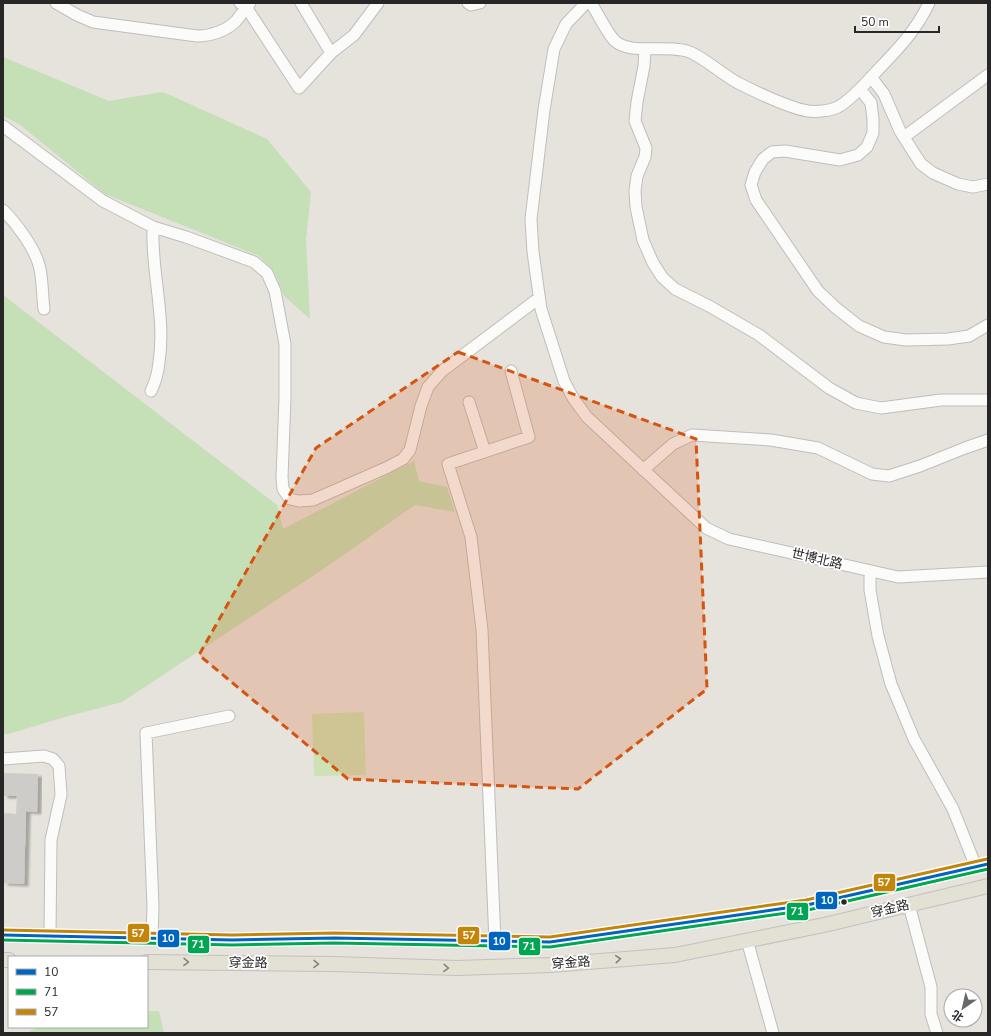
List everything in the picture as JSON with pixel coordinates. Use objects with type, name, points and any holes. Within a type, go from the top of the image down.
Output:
[{"type":"main road","name":"穿金路","points":[[3,935],[232,940],[334,938],[550,942],[808,905],[982,865]]},
{"type":"main road","name":"穿金路","points":[[148,962],[334,964],[457,968],[551,965],[675,955],[824,925],[988,886]]},
{"type":"street","points":[[56,3],[93,22],[197,36],[208,36],[221,31],[235,22],[245,4],[298,88],[331,54],[354,35],[378,3]]},
{"type":"street","points":[[301,3],[331,54]]},
{"type":"street","points":[[468,3],[472,5],[480,3]]},
{"type":"street","name":"世博北路","points":[[586,3],[566,24],[554,49],[545,103],[531,219],[533,252],[541,309],[564,381],[573,398],[588,417],[706,528],[729,539],[898,577],[988,572]]},
{"type":"street","points":[[591,3],[615,42],[626,47],[645,49],[672,48],[691,52],[738,83],[786,104],[809,111],[822,111],[838,107],[860,89],[908,38],[921,20],[929,3]]},
{"type":"street","points":[[645,49],[644,66],[636,102],[635,121],[646,148],[645,157],[637,176],[635,191],[636,207],[643,240],[653,264],[662,277],[675,288],[759,335],[829,388],[856,403],[881,408],[941,400],[988,400]]},
{"type":"street","points":[[904,137],[988,75]]},
{"type":"street","points":[[871,78],[884,94],[904,137],[921,164],[933,173],[958,184],[973,187],[988,184]]},
{"type":"street","points":[[860,89],[871,104],[873,119],[873,133],[866,147],[858,155],[840,160],[785,151],[772,152],[763,159],[755,172],[751,185],[756,200],[818,291],[836,308],[859,326],[884,337],[906,340],[948,339],[969,336],[988,325]]},
{"type":"street","points":[[3,126],[103,201],[153,227],[186,237],[254,262],[267,273],[275,291],[285,344],[282,489],[290,499],[299,501],[313,500],[403,459],[410,450],[421,406],[428,387],[442,371],[539,298]]},
{"type":"street","points":[[3,210],[15,223],[35,255],[39,265],[44,309]]},
{"type":"street","points":[[151,390],[156,381],[162,345],[161,317],[152,242],[153,227]]},
{"type":"street","points":[[495,942],[482,630],[471,537],[448,464],[529,438],[510,371]]},
{"type":"street","points":[[469,402],[485,452]]},
{"type":"street","points":[[643,470],[673,444],[692,436],[771,440],[818,448],[872,474],[889,476],[988,440]]},
{"type":"street","points":[[870,571],[870,590],[878,636],[892,684],[914,739],[982,865]]},
{"type":"street","points":[[152,938],[153,906],[146,733],[230,716]]},
{"type":"street","points":[[3,759],[44,756],[53,759],[59,766],[61,795],[51,840],[50,936]]},
{"type":"street","points":[[909,905],[931,987],[931,1014],[937,1033]]},
{"type":"street","points":[[747,940],[774,1033]]},
{"type":"highlighted area","points":[[458,352],[696,439],[707,689],[578,789],[348,779],[199,655],[316,448]]},
{"type":"green space","points":[[3,57],[109,101],[163,92],[267,139],[311,192],[306,239],[310,319],[284,296],[274,271],[259,256],[105,194],[19,124],[3,116]]},
{"type":"green space","points":[[3,295],[277,505],[283,529],[414,461],[419,481],[447,487],[455,512],[415,505],[322,570],[122,702],[8,734],[3,734]]},
{"type":"green space","points":[[364,712],[366,775],[314,776],[312,714]]},
{"type":"green space","points":[[148,1011],[159,1011],[164,1033],[27,1033],[36,1028],[148,1028]]},
{"type":"building","points":[[3,773],[38,774],[37,812],[26,811],[24,884],[3,883],[3,813],[16,814],[17,796],[3,796]]},
{"type":"transit line","name":"57","points":[[3,930],[232,935],[334,933],[550,937],[806,900],[987,859]]},
{"type":"transit line","name":"10","points":[[3,935],[232,940],[334,938],[550,942],[807,905],[988,864]]},
{"type":"transit line","name":"71","points":[[3,940],[232,945],[334,943],[550,947],[808,910],[988,869]]}]
